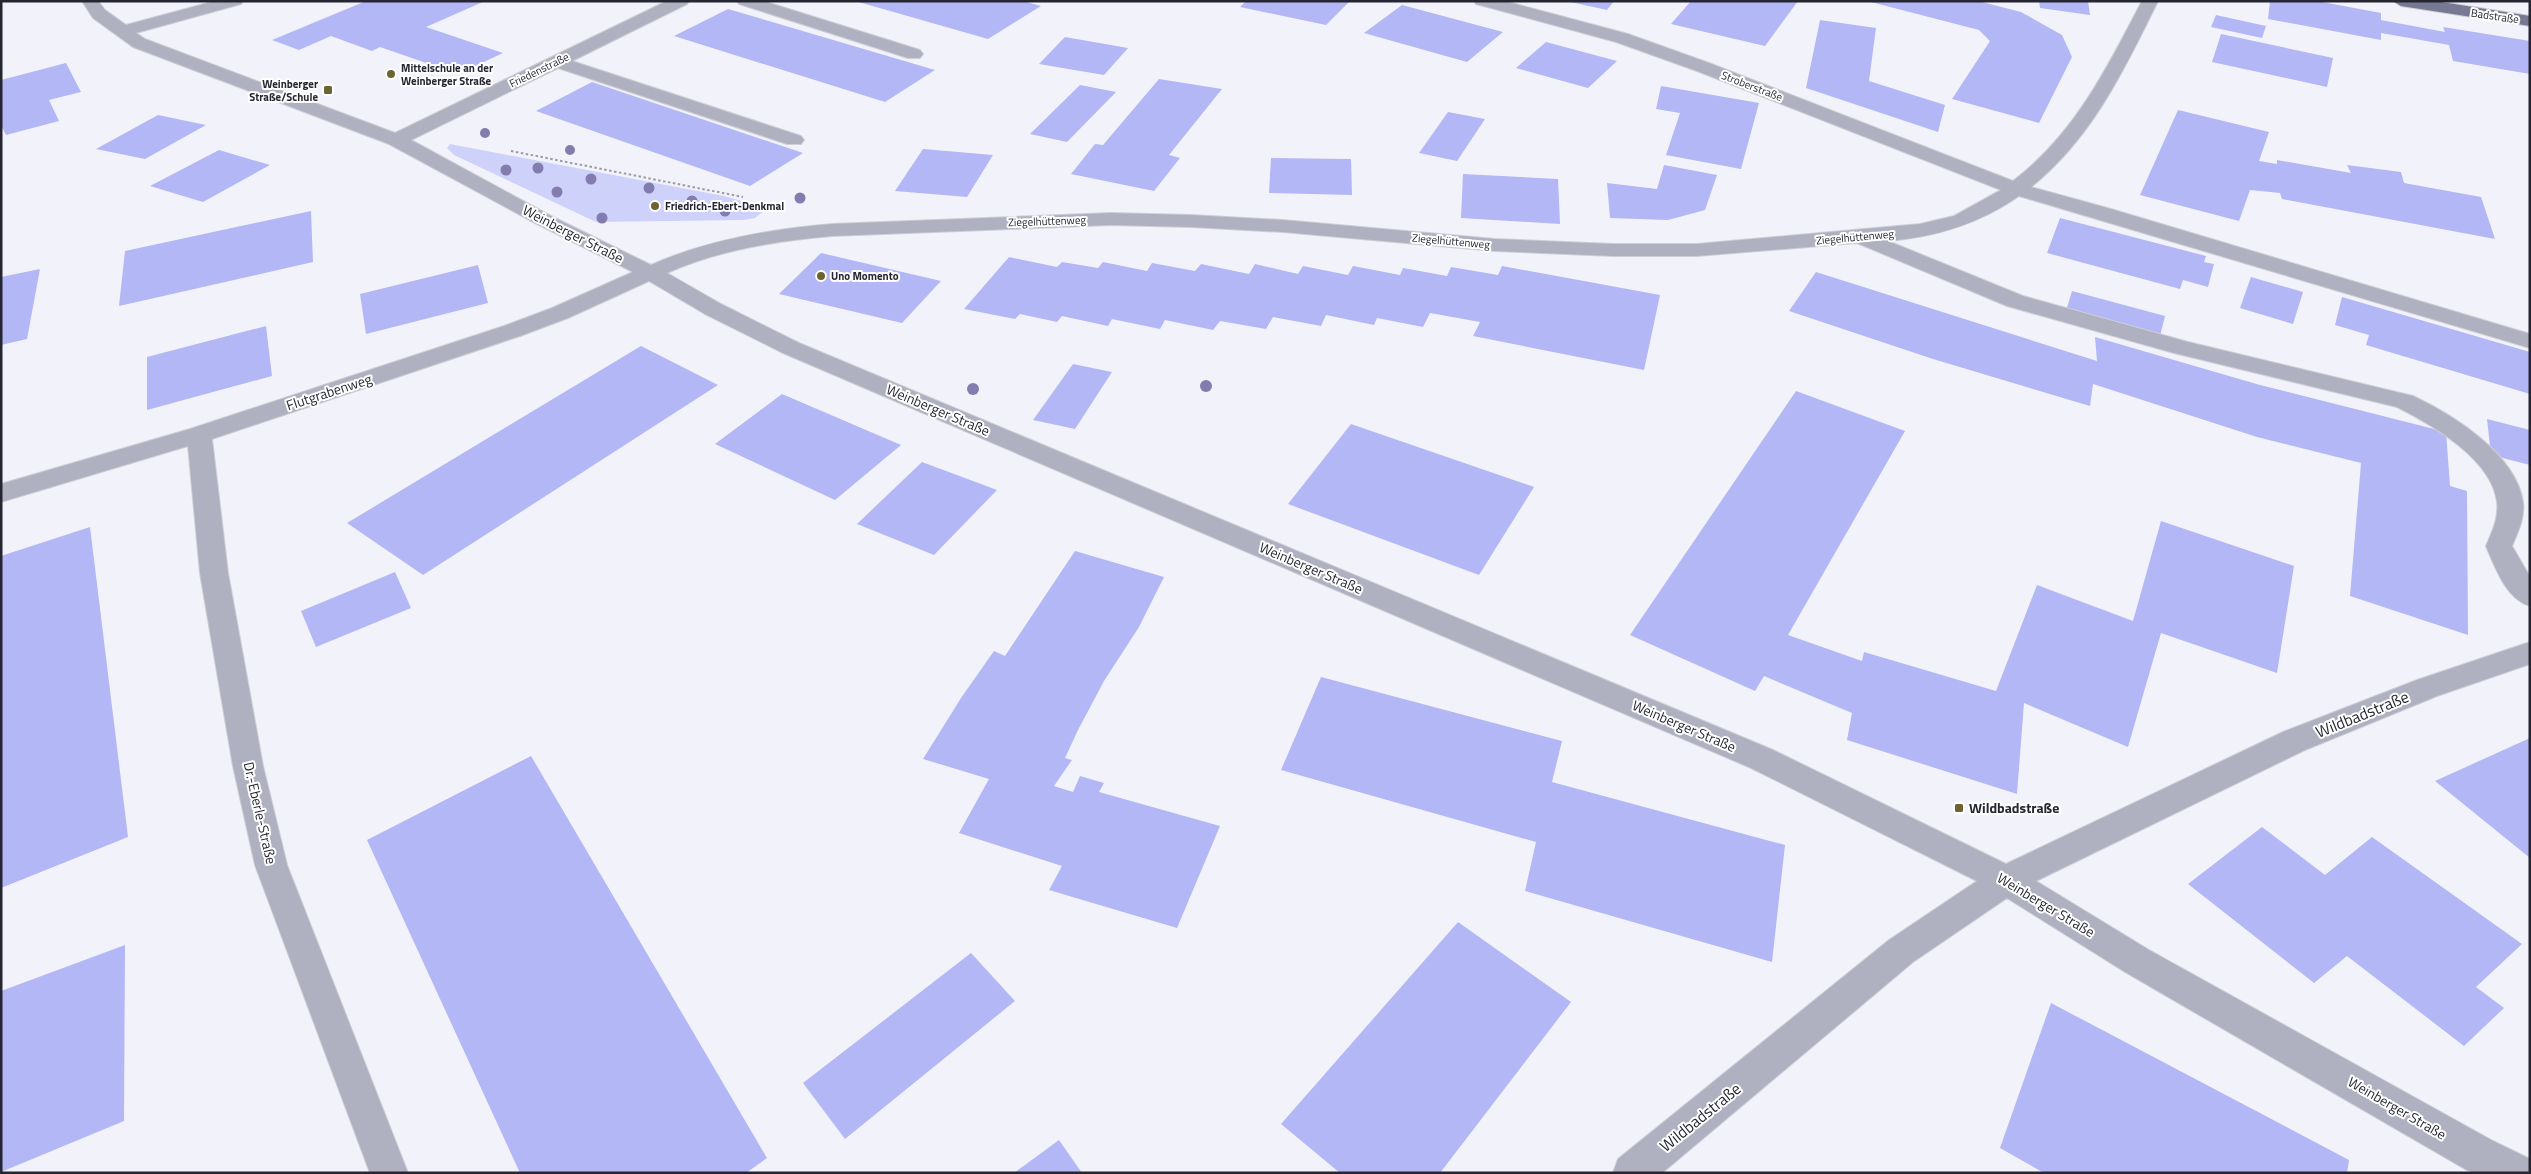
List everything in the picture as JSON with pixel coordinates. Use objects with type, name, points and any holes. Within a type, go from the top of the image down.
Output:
[{"type":"main road","name":"Badstraße","points":[[2401,1],[2530,21]]},
{"type":"street","name":"Weinberger Straße","points":[[90,1],[99,14],[121,32],[139,42],[170,56],[396,140],[542,219],[649,272],[713,309],[791,348],[1762,759],[2006,880],[2137,961],[2479,1155],[2516,1173]]},
{"type":"street","points":[[121,32],[235,1]]},
{"type":"street","name":"Friedenstraße","points":[[396,140],[681,1]]},
{"type":"street","points":[[745,1],[914,54]]},
{"type":"street","name":"Stroberstraße","points":[[1482,1],[1557,19],[1694,64],[2016,189],[2104,213],[2530,341]]},
{"type":"street","name":"Ziegelhüttenweg","points":[[649,272],[705,251],[787,234],[885,227],[1111,219],[1191,220],[1283,226],[1494,245],[1564,249],[1696,250],[1906,233],[1961,220],[1994,204],[2016,189],[2044,164],[2079,127],[2110,76],[2150,1]]},
{"type":"street","points":[[557,62],[794,140]]},
{"type":"street","points":[[1859,237],[2015,301],[2182,348],[2406,401],[2428,411],[2452,427],[2497,471],[2509,497],[2510,520],[2499,546],[2512,575],[2530,596]]},
{"type":"street","name":"Flutgrabenweg","points":[[1,493],[198,435],[512,331],[570,309],[649,272]]},
{"type":"street","name":"Dr.-Eberle-Straße","points":[[198,435],[214,573],[248,766],[272,865],[389,1173]]},
{"type":"street","name":"Wildbadstraße","points":[[1632,1173],[1901,952],[2006,880],[2294,742],[2428,688],[2530,653]]},
{"type":"path","points":[[503,149],[751,199],[777,209],[787,234]]},
{"type":"shaded area","points":[[450,144],[724,196],[760,206],[764,211],[755,218],[744,220],[596,222],[454,155],[447,148]]},
{"type":"building","points":[[366,1],[485,1],[426,27],[503,53],[458,74],[380,47],[372,51],[331,36],[299,50],[272,40]]},
{"type":"building","points":[[855,1],[1023,1],[1041,6],[988,39]]},
{"type":"building","points":[[1246,1],[1350,1],[1326,25],[1240,7]]},
{"type":"building","points":[[1566,1],[1614,1],[1607,10]]},
{"type":"building","points":[[1691,1],[1798,1],[1765,46],[1671,24]]},
{"type":"building","points":[[1867,1],[1978,1],[2021,12],[2062,35],[2072,57],[2039,123],[1952,99],[1990,41],[1979,30]]},
{"type":"building","points":[[2039,1],[2088,1],[2090,15],[2040,8]]},
{"type":"building","points":[[2270,1],[2317,1],[2381,13],[2381,20],[2445,32],[2443,27],[2530,41],[2530,74],[2453,61],[2449,45],[2381,33],[2381,40],[2268,19]]},
{"type":"building","points":[[1402,5],[1503,32],[1467,62],[1364,33]]},
{"type":"building","points":[[728,9],[935,70],[885,102],[674,36]]},
{"type":"building","points":[[2216,15],[2266,26],[2262,38],[2211,27]]},
{"type":"building","points":[[1820,20],[1876,28],[1869,81],[1945,105],[1938,132],[1806,88]]},
{"type":"building","points":[[2221,34],[2333,58],[2327,87],[2212,62]]},
{"type":"building","points":[[1065,37],[1128,48],[1104,75],[1039,64]]},
{"type":"building","points":[[1546,42],[1617,61],[1588,88],[1516,68]]},
{"type":"building","points":[[66,63],[81,92],[49,100],[59,121],[6,135],[1,125],[1,80]]},
{"type":"building","points":[[1159,79],[1222,89],[1169,155],[1180,158],[1154,191],[1071,174],[1095,144],[1103,145]]},
{"type":"building","points":[[592,82],[803,153],[750,186],[536,111]]},
{"type":"building","points":[[1080,85],[1116,92],[1067,142],[1030,134]]},
{"type":"building","points":[[1661,86],[1759,103],[1741,169],[1666,155],[1680,113],[1656,109]]},
{"type":"building","points":[[2178,110],[2269,132],[2259,161],[2277,164],[2277,160],[2351,173],[2347,165],[2401,172],[2404,183],[2481,197],[2495,239],[2282,199],[2280,193],[2250,190],[2239,221],[2140,195]]},
{"type":"building","points":[[1448,112],[1485,119],[1457,161],[1419,153]]},
{"type":"building","points":[[158,115],[206,125],[145,159],[96,149]]},
{"type":"building","points":[[923,149],[993,155],[967,197],[895,191]]},
{"type":"building","points":[[219,150],[270,165],[203,202],[150,186]]},
{"type":"building","points":[[1271,158],[1351,159],[1352,195],[1269,193]]},
{"type":"building","points":[[1664,165],[1717,175],[1705,210],[1668,220],[1610,218],[1607,183],[1657,189]]},
{"type":"building","points":[[1463,174],[1558,179],[1560,224],[1461,218]]},
{"type":"building","points":[[311,211],[313,262],[119,306],[125,251]]},
{"type":"building","points":[[2060,218],[2206,256],[2204,262],[2214,264],[2208,287],[2183,280],[2180,289],[2047,253]]},
{"type":"building","points":[[821,253],[941,281],[902,323],[779,294]]},
{"type":"building","points":[[1009,257],[1057,267],[1062,262],[1098,268],[1103,262],[1147,271],[1152,263],[1195,271],[1201,264],[1249,274],[1255,264],[1298,274],[1303,266],[1348,275],[1353,266],[1400,275],[1403,268],[1447,276],[1451,267],[1498,275],[1502,266],[1660,295],[1644,370],[1473,336],[1480,322],[1430,313],[1423,327],[1377,318],[1374,325],[1326,315],[1321,326],[1273,317],[1266,329],[1220,321],[1213,330],[1165,320],[1160,329],[1112,319],[1108,326],[1062,316],[1057,322],[1020,314],[1015,319],[964,309]]},
{"type":"building","points":[[478,265],[488,303],[366,334],[360,294]]},
{"type":"building","points":[[40,269],[27,339],[1,345],[1,277]]},
{"type":"building","points":[[1816,272],[2097,361],[2095,337],[2260,385],[2446,432],[2450,486],[2467,491],[2468,635],[2350,596],[2361,463],[2257,437],[2093,384],[2090,406],[1933,359],[1789,311]]},
{"type":"building","points":[[2251,277],[2303,292],[2293,324],[2240,308]]},
{"type":"building","points":[[2072,291],[2165,316],[2160,336],[2066,311]]},
{"type":"building","points":[[2342,297],[2530,352],[2530,394],[2366,345],[2369,335],[2335,325]]},
{"type":"building","points":[[266,326],[272,376],[147,410],[147,357]]},
{"type":"building","points":[[641,346],[718,385],[423,575],[347,523]]},
{"type":"building","points":[[1073,364],[1112,372],[1075,429],[1033,420]]},
{"type":"building","points":[[1796,391],[1905,431],[1788,635],[1862,661],[1864,652],[1996,691],[2037,585],[2133,621],[2161,521],[2294,566],[2277,673],[2161,633],[2128,747],[2024,703],[2017,794],[1847,740],[1852,713],[1764,676],[1755,691],[1630,635]]},
{"type":"building","points":[[782,394],[901,445],[835,500],[715,444]]},
{"type":"building","points":[[2487,419],[2530,430],[2530,465],[2491,455]]},
{"type":"building","points":[[1351,424],[1534,487],[1479,575],[1288,504]]},
{"type":"building","points":[[922,462],[997,490],[934,555],[857,524]]},
{"type":"building","points":[[90,527],[128,837],[1,888],[1,556]]},
{"type":"building","points":[[1075,551],[1164,577],[1139,627],[1104,681],[1078,730],[1065,758],[1072,760],[1054,786],[1073,792],[1080,776],[1104,783],[1099,792],[1220,826],[1177,928],[1049,890],[1062,866],[959,833],[989,779],[923,759],[961,698],[994,651],[1005,656]]},
{"type":"building","points":[[395,572],[411,608],[316,647],[301,611]]},
{"type":"building","points":[[1321,677],[1562,741],[1552,782],[1785,845],[1772,962],[1525,891],[1536,842],[1281,770]]},
{"type":"building","points":[[2530,738],[2530,858],[2435,781]]},
{"type":"building","points":[[531,756],[767,1158],[746,1173],[520,1173],[367,840]]},
{"type":"building","points":[[2262,827],[2325,875],[2372,837],[2522,944],[2476,987],[2504,1008],[2464,1046],[2347,956],[2314,983],[2188,884]]},
{"type":"building","points":[[1458,922],[1571,1002],[1440,1173],[1340,1173],[1281,1124]]},
{"type":"building","points":[[125,945],[124,1121],[1,1172],[1,991]]},
{"type":"building","points":[[971,953],[1015,1001],[845,1139],[803,1083]]},
{"type":"building","points":[[2051,1003],[2349,1160],[2347,1173],[2044,1173],[2000,1148]]},
{"type":"building","points":[[1059,1140],[1082,1173],[1014,1173]]},
{"type":"place","name":"Mittelschule an der Weinberger Straße","points":[[391,74]]},
{"type":"place","name":"Weinberger Straße/Schule","points":[[328,90]]},
{"type":"place","name":"Friedrich-Ebert-Denkmal","points":[[655,206]]},
{"type":"place","name":"Uno Momento","points":[[821,276]]},
{"type":"place","name":"Wildbadstraße","points":[[1959,808]]}]
